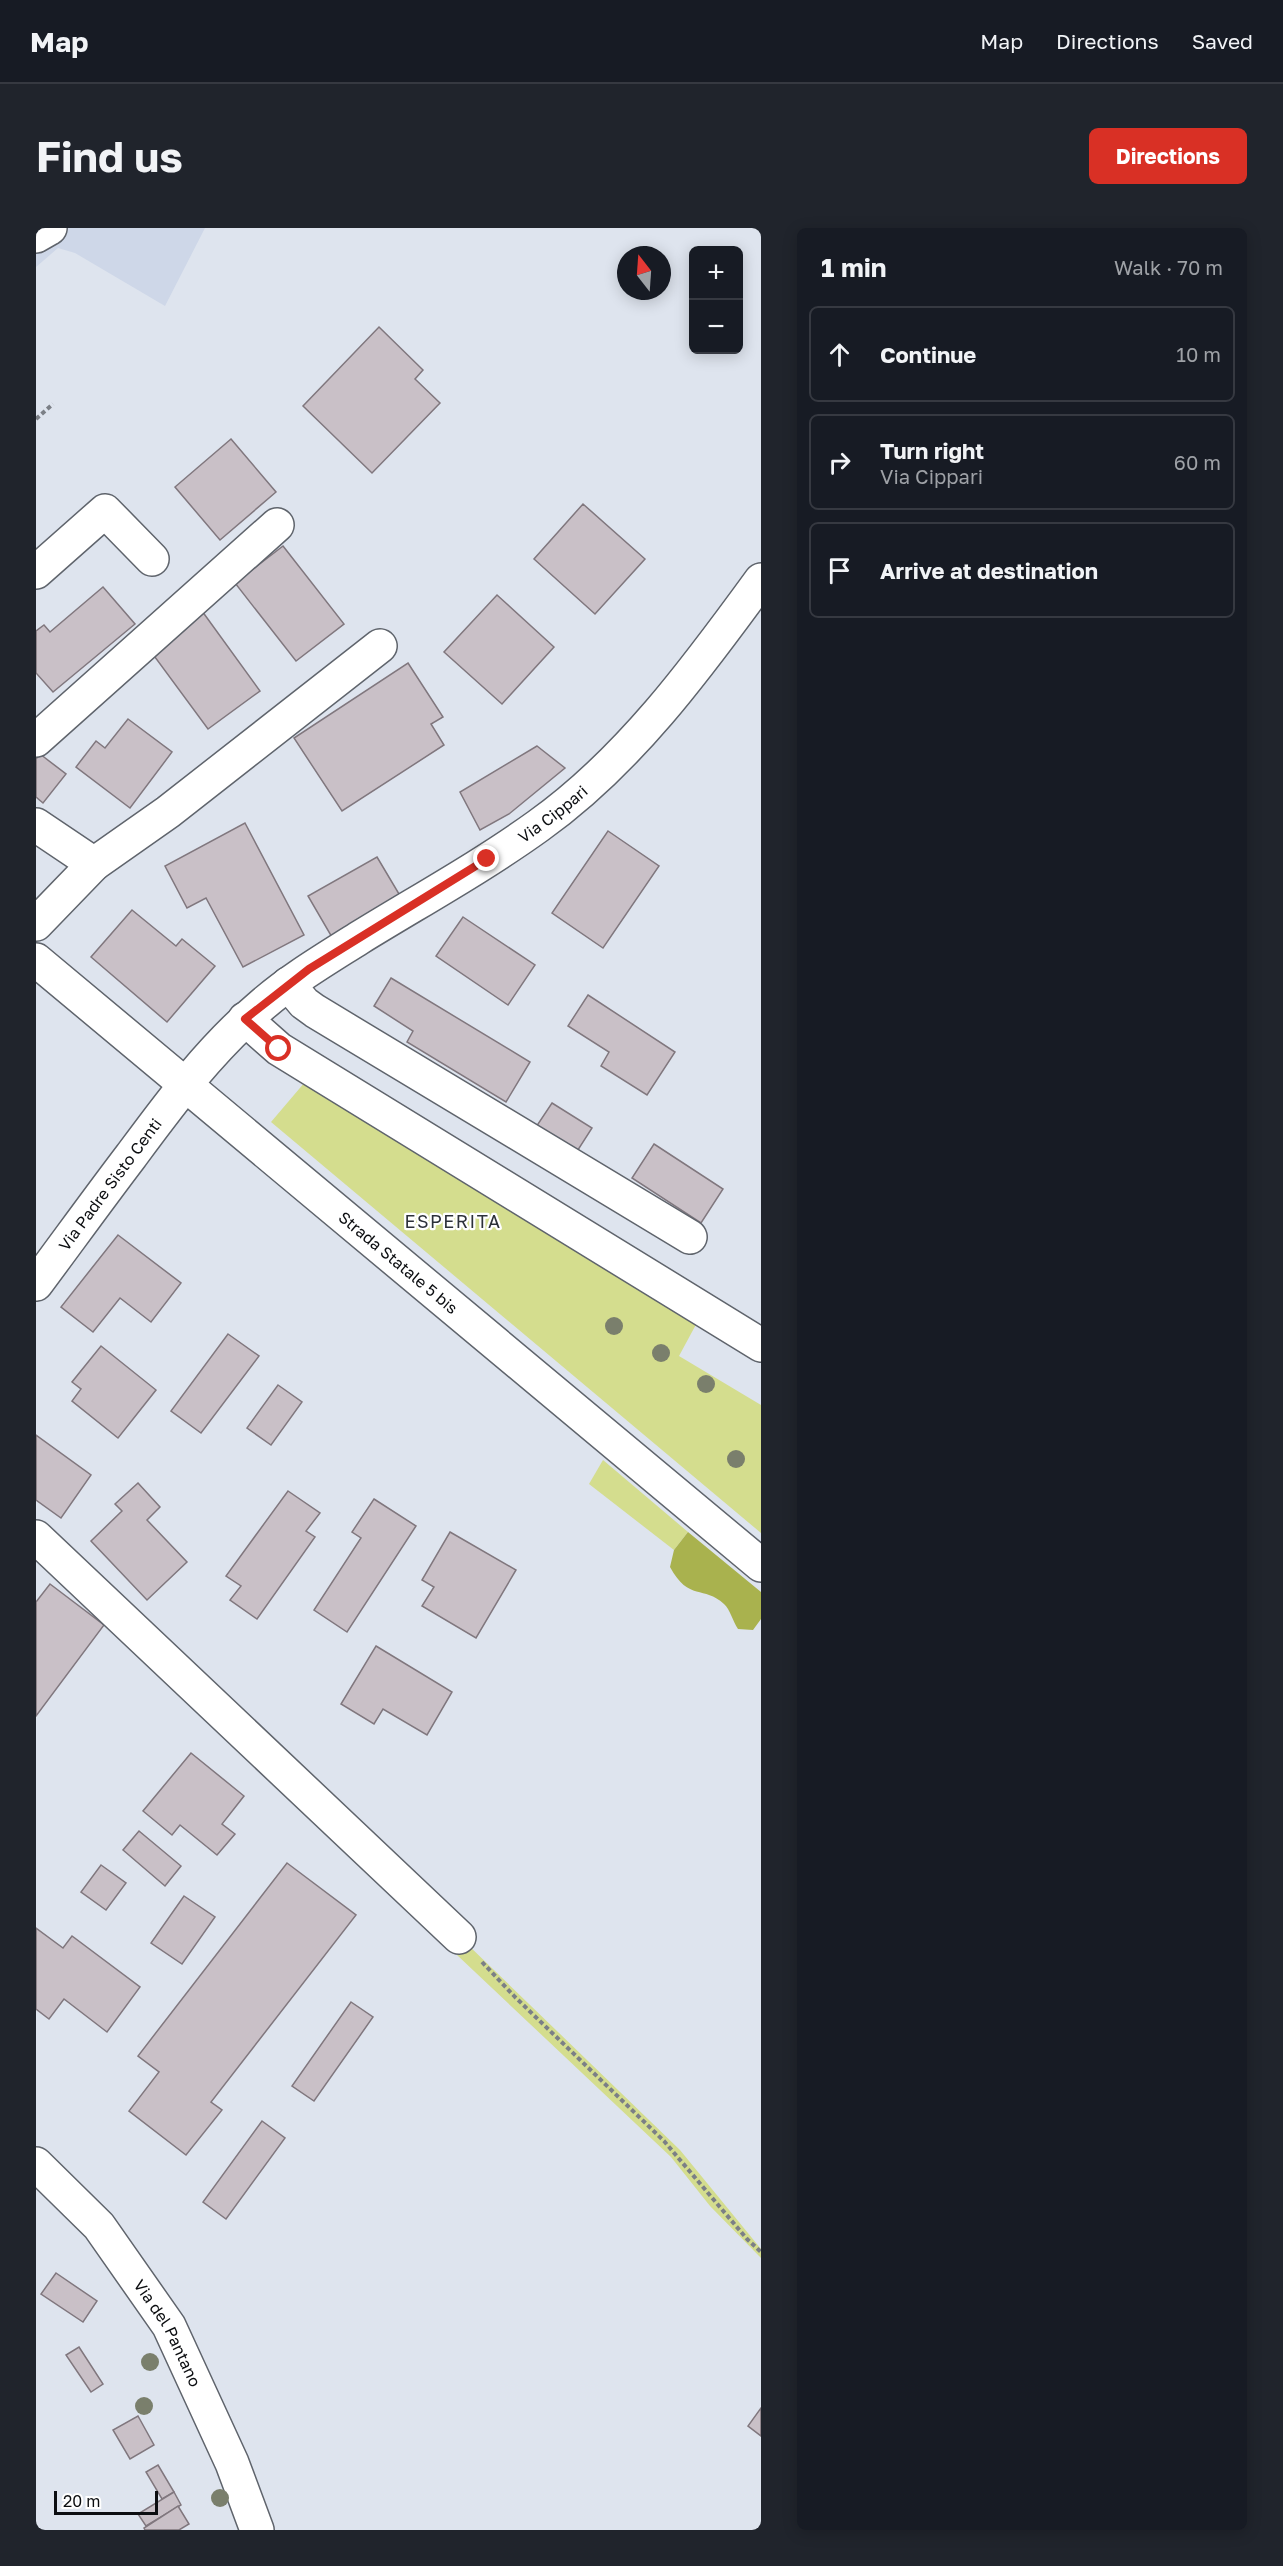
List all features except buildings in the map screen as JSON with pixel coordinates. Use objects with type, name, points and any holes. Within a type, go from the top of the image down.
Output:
[{"type":"street","points":[[36,236],[50,228]]},
{"type":"street","points":[[36,572],[105,511],[152,559]]},
{"type":"street","points":[[36,740],[277,525]]},
{"type":"street","name":"Via Cippari","points":[[185,1083],[245,1019],[288,984],[514,842],[559,810],[600,774],[645,727],[686,678],[761,580]]},
{"type":"street","points":[[36,924],[94,864],[168,812],[380,646]]},
{"type":"street","points":[[36,825],[94,864]]},
{"type":"street","name":"Strada Statale 5 bis","points":[[36,960],[761,1565]]},
{"type":"street","points":[[288,984],[304,1003],[315,1011],[690,1237]]},
{"type":"street","points":[[245,1019],[279,1049],[761,1345]]},
{"type":"street","name":"Via Padre Sisto Centi","points":[[36,1284],[185,1083]]},
{"type":"street","points":[[36,1537],[459,1937]]},
{"type":"street","name":"Via del Pantano","points":[[36,2164],[99,2226],[169,2326],[232,2463],[257,2530]]},
{"type":"path","points":[[36,419],[52,404]]},
{"type":"path","points":[[459,1937],[515,1997],[664,2141],[761,2252]]},
{"type":"shaded area","points":[[36,228],[205,228],[165,306],[75,253],[58,248],[36,267]]},
{"type":"green space","points":[[305,1082],[699,1319],[679,1356],[761,1405],[761,1533],[271,1122]]},
{"type":"green space","points":[[603,1460],[688,1532],[674,1550],[589,1484]]},
{"type":"green space","points":[[688,1532],[761,1592],[761,1619],[753,1630],[738,1629],[728,1609],[717,1598],[690,1589],[677,1578],[670,1567],[674,1550]]},
{"type":"green space","points":[[466,1943],[680,2150],[761,2249],[761,2258],[710,2206],[671,2157],[457,1955]]},
{"type":"district","name":"ESPERITA","points":[[453,1221]]},
{"type":"route","points":[[279,1049],[264,1039],[245,1019],[309,969],[487,859]]}]
